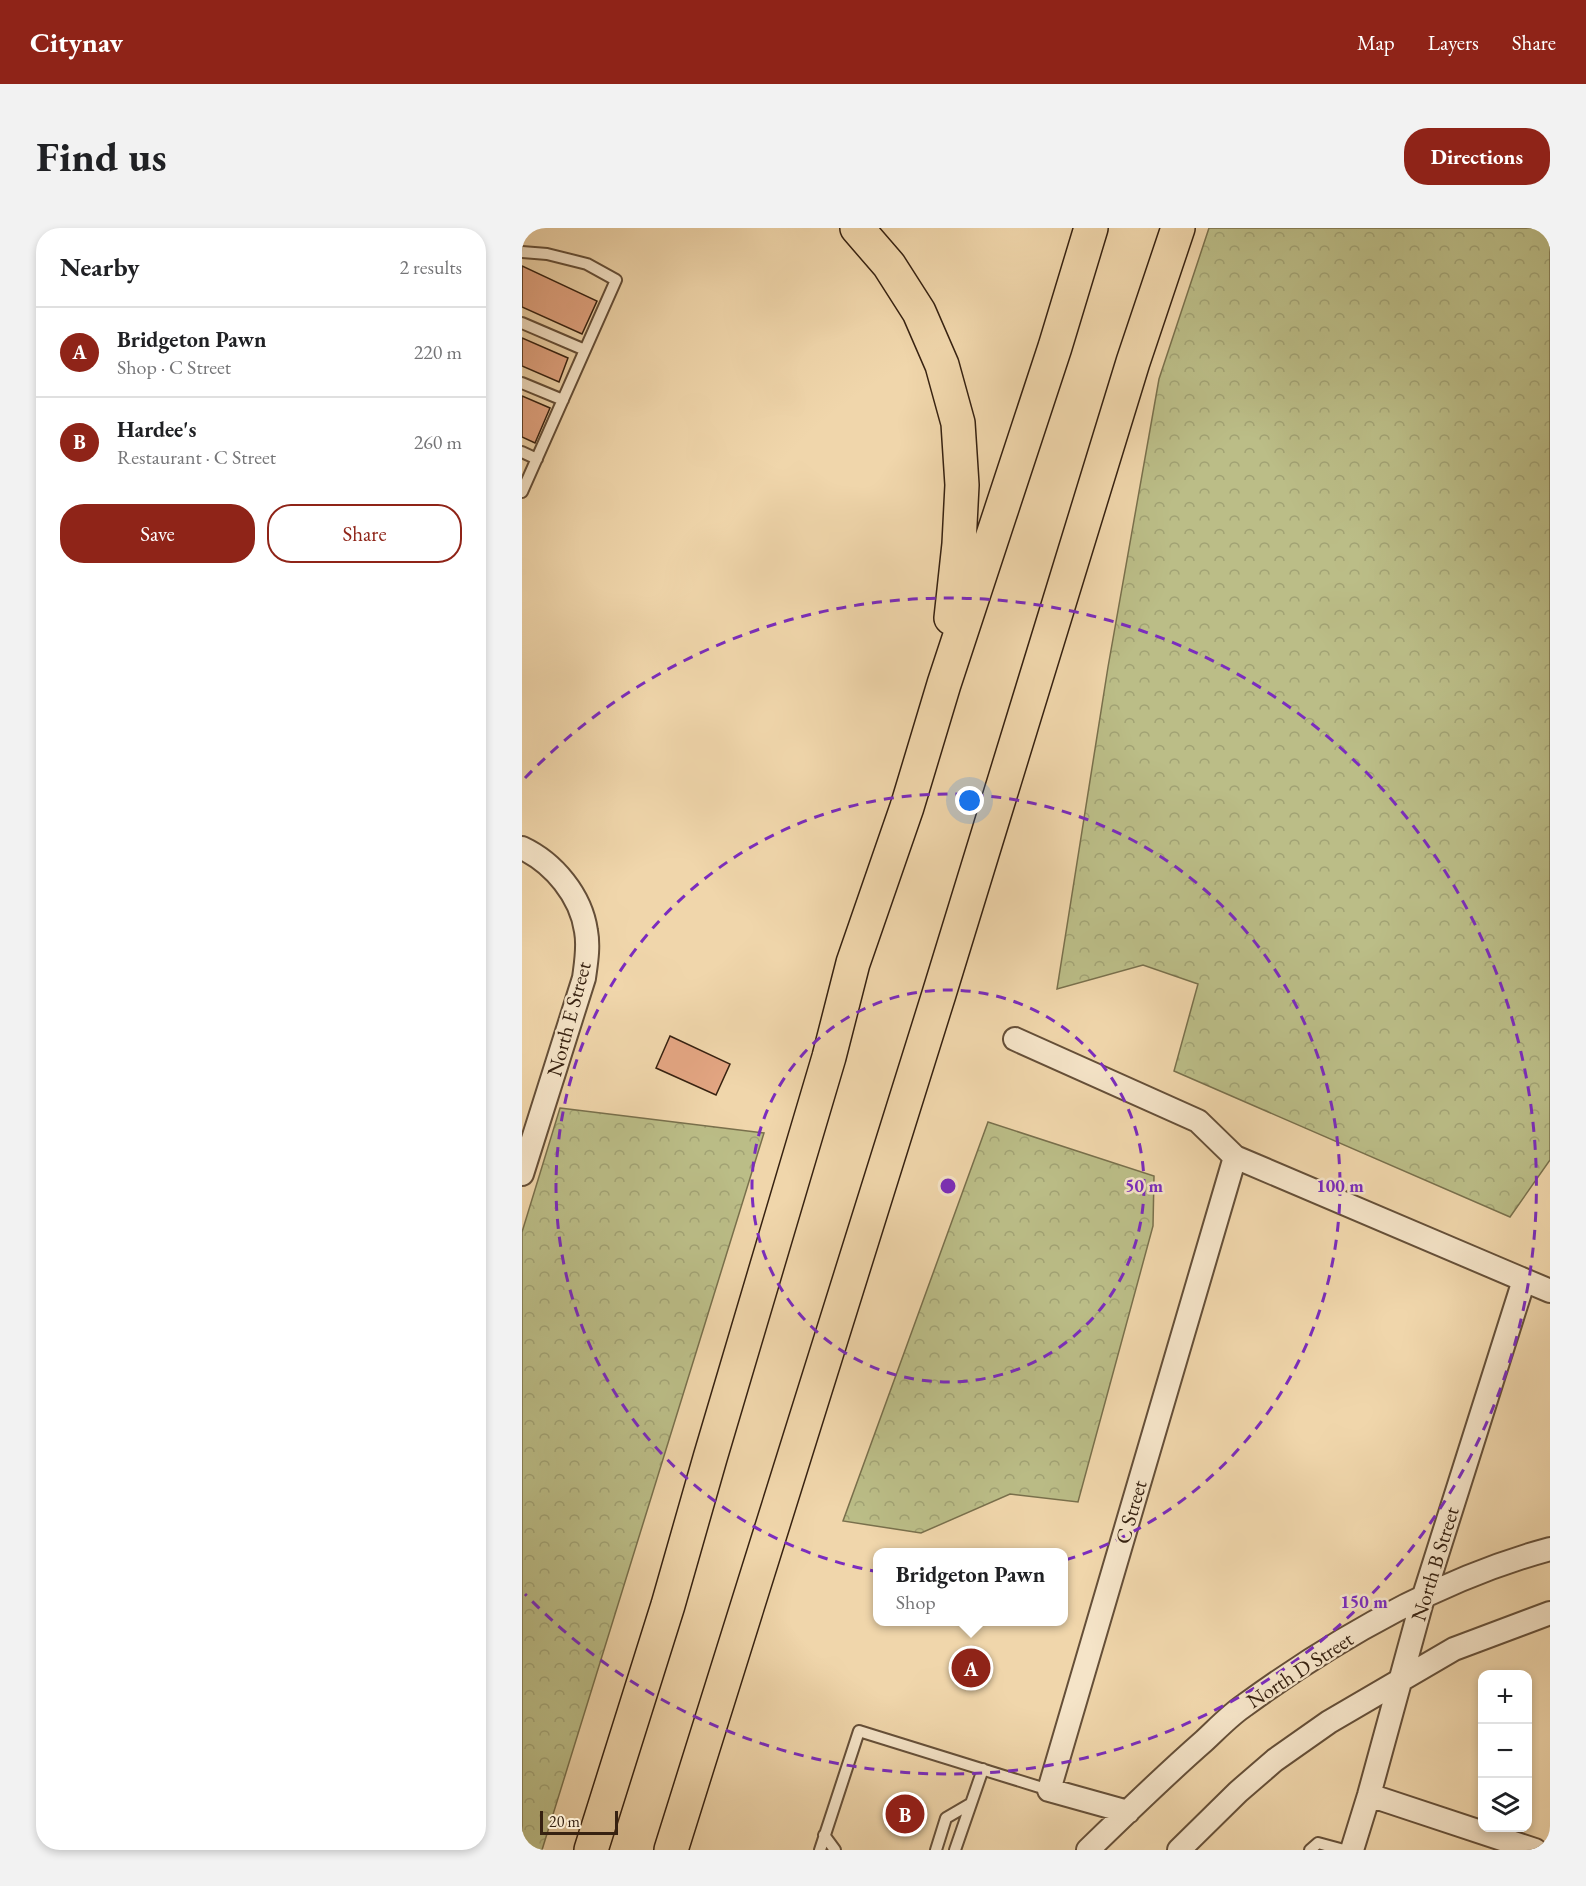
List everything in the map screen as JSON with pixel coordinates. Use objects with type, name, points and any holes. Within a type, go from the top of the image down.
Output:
[{"type":"highway","points":[[857,228],[889,265],[919,312],[942,365],[958,423],[962,484],[959,544],[944,684]]},
{"type":"highway","points":[[591,1850],[668,1605],[829,1057],[853,963],[907,807],[944,684],[1055,347],[1091,228]]},
{"type":"highway","points":[[671,1850],[1133,362],[1178,228]]},
{"type":"street","name":"North E Street","points":[[522,848],[538,856],[548,865],[574,897],[586,931],[587,961],[584,978],[522,1174]]},
{"type":"street","points":[[1016,1039],[1198,1121],[1235,1157],[1550,1291]]},
{"type":"street","name":"C Street","points":[[1049,1790],[1235,1157]]},
{"type":"street","name":"North B Street","points":[[1352,1850],[1425,1594],[1524,1280]]},
{"type":"street","name":"North D Street","points":[[1088,1850],[1243,1706],[1334,1646],[1425,1594],[1518,1558],[1550,1549]]},
{"type":"street","points":[[1179,1850],[1238,1792],[1275,1760],[1329,1722],[1454,1649],[1550,1613]]},
{"type":"street","points":[[1049,1790],[1128,1812]]},
{"type":"street","points":[[1369,1795],[1535,1850]]},
{"type":"lane","points":[[522,252],[548,254],[586,264],[616,280],[522,492]]},
{"type":"lane","points":[[522,323],[585,350]]},
{"type":"lane","points":[[522,382],[563,400]]},
{"type":"lane","points":[[522,452],[537,459]]},
{"type":"lane","points":[[820,1850],[859,1731],[1049,1790]]},
{"type":"lane","points":[[954,1850],[983,1769]]},
{"type":"lane","points":[[936,1850],[946,1818],[970,1804]]},
{"type":"lane","points":[[824,1835],[836,1850]]},
{"type":"lane","points":[[1310,1850],[1318,1843],[1344,1850]]},
{"type":"green space","points":[[1209,228],[1550,228],[1550,1160],[1510,1217],[1174,1071],[1198,984],[1143,965],[1057,989],[1108,667],[1159,379]]},
{"type":"green space","points":[[560,1108],[764,1133],[542,1850],[522,1850],[522,1232]]},
{"type":"green space","points":[[988,1122],[1154,1176],[1153,1226],[1078,1502],[1010,1494],[921,1533],[843,1521]]},
{"type":"building","points":[[522,266],[597,301],[582,334],[522,307]]},
{"type":"building","points":[[522,338],[568,358],[559,382],[522,366]]},
{"type":"building","points":[[522,396],[550,408],[535,443],[522,437]]},
{"type":"building","points":[[670,1036],[730,1064],[716,1095],[656,1068]]},
{"type":"place","name":"Bridgeton Pawn","points":[[971,1668]]},
{"type":"place","name":"Hardee's","points":[[905,1814]]}]
